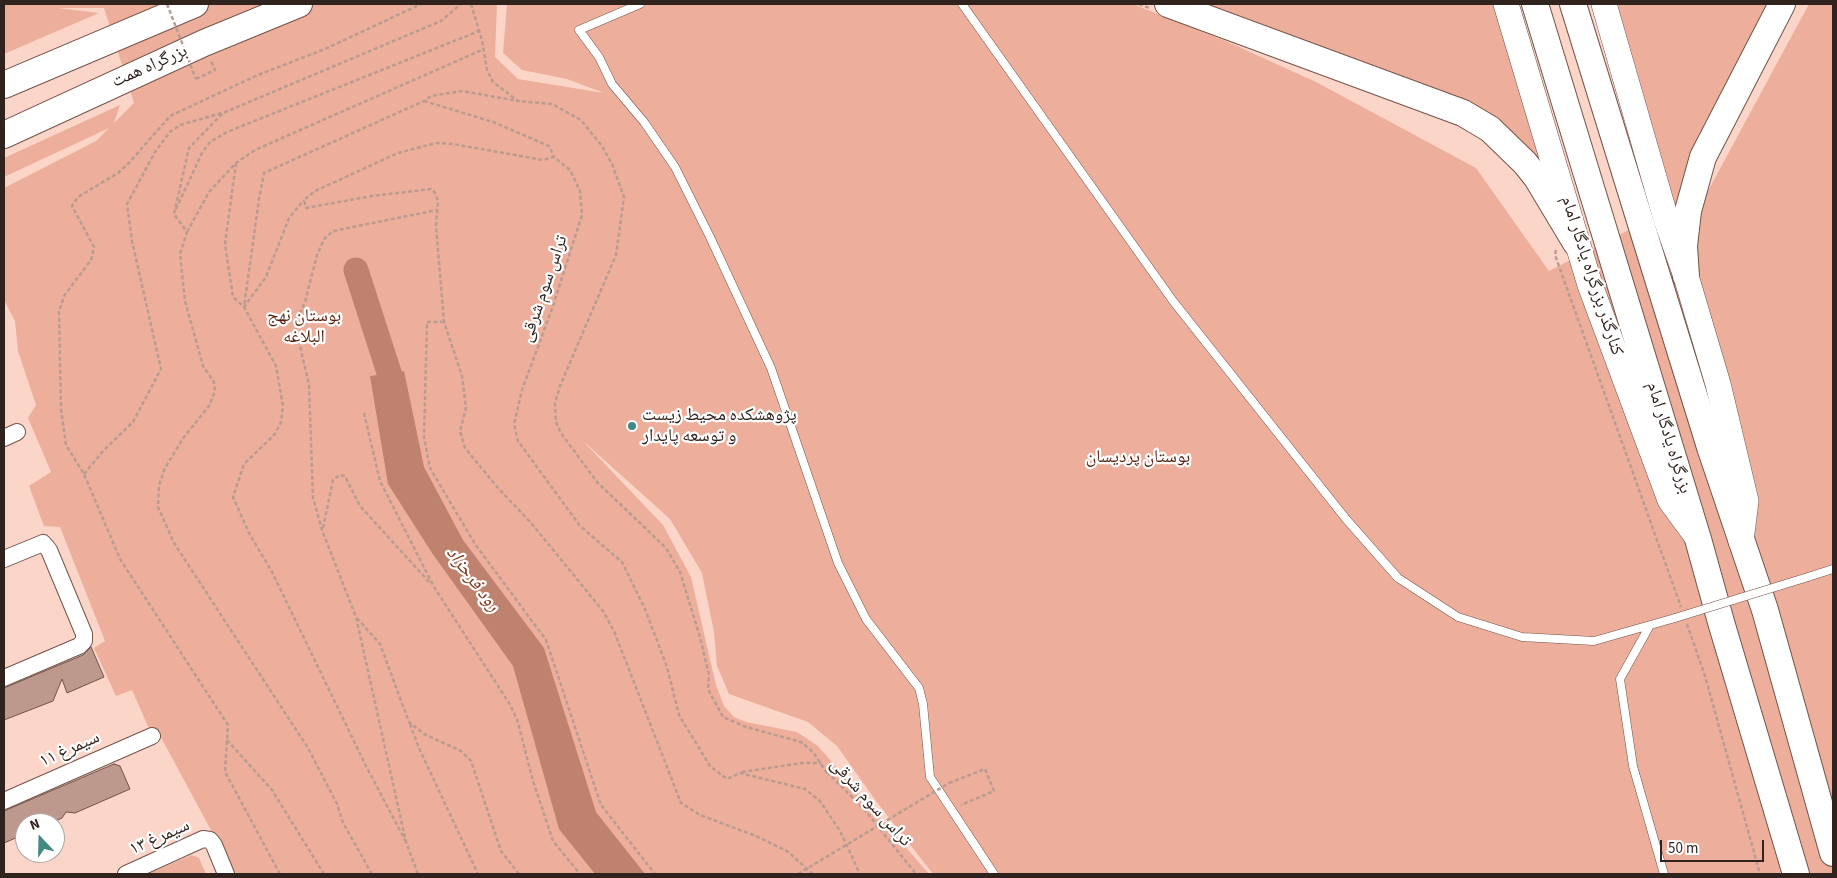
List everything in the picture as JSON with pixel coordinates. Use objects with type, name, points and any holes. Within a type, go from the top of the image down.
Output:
[{"type":"highway","points":[[4,85],[195,4]]},
{"type":"highway","name":"بزرگراه همت","points":[[4,135],[204,43],[299,4]]},
{"type":"highway","name":"بزرگراه یادگار امام","points":[[1535,4],[1698,539],[1796,874]]},
{"type":"highway","points":[[1573,4],[1710,447],[1765,610],[1833,852]]},
{"type":"highway","points":[[1686,276],[1684,246],[1688,211],[1703,157],[1782,4]]},
{"type":"highway","points":[[1162,7],[1436,101],[1470,117],[1490,129],[1525,163],[1566,246]]},
{"type":"main road","name":"کنارگذر بزرگراه یادگار امام","points":[[1506,4],[1569,210],[1566,246],[1670,500],[1698,539]]},
{"type":"main road","points":[[1604,4],[1666,219],[1686,276],[1718,384],[1746,500],[1741,541]]},
{"type":"street","points":[[4,559],[43,543],[49,550],[84,634],[84,640],[79,646],[4,678]]},
{"type":"street","name":"سیمرغ ۱۱","points":[[4,801],[152,736]]},
{"type":"street","name":"سیمرغ ۱۳","points":[[126,874],[203,839],[210,840],[226,874]]},
{"type":"lane","points":[[640,4],[579,30],[599,57],[612,84],[644,122],[675,167],[710,238],[771,368],[838,563],[866,620],[919,688],[923,704],[930,778],[994,874]]},
{"type":"lane","points":[[962,4],[1173,302],[1346,519],[1398,578],[1458,617],[1522,637],[1594,641],[1649,627],[1833,569]]},
{"type":"lane","points":[[1649,627],[1620,679],[1633,766],[1664,874]]},
{"type":"path","points":[[167,4],[196,79],[215,70]]},
{"type":"path","points":[[280,874],[225,772],[228,725],[120,559],[84,474],[66,445],[61,409],[59,312],[64,296],[92,260],[94,247],[72,206],[78,197],[118,173],[170,116],[258,74],[326,49],[420,4]]},
{"type":"path","points":[[84,474],[104,450],[133,422],[162,369],[132,241],[127,204],[155,152],[170,132],[180,125],[223,113],[441,20],[461,4]]},
{"type":"path","points":[[471,4],[484,49],[487,70],[493,82],[518,101]]},
{"type":"path","points":[[1139,4],[1162,7]]},
{"type":"path","points":[[174,214],[202,153],[210,142],[227,132],[479,31]]},
{"type":"path","points":[[372,874],[343,823],[337,804],[308,748],[174,543],[158,508],[159,485],[165,468],[184,437],[209,406],[215,391],[214,382],[203,366],[185,301],[180,254],[186,232],[209,192],[236,163],[277,139],[484,49]]},
{"type":"path","points":[[244,307],[264,172],[424,101],[431,96],[462,91],[518,101],[552,104],[581,120],[602,146],[612,164],[624,197],[616,255],[560,386],[555,403],[556,422],[561,433],[596,482],[654,534],[666,548],[680,572],[709,674],[708,689],[723,717],[746,727],[801,742],[813,752],[827,773]]},
{"type":"path","points":[[244,307],[266,278],[289,218],[304,200],[315,191],[337,179],[398,153],[436,143],[453,144],[543,160],[554,157],[549,146],[509,129],[424,101]]},
{"type":"path","points":[[186,232],[174,214],[189,148],[223,113]]},
{"type":"path","name":"تراس سوم شرقی","points":[[554,157],[570,170],[580,191],[582,214],[553,306],[522,390],[514,424],[518,441],[580,526],[622,562],[645,609],[667,667],[679,714],[710,766],[727,779],[740,773],[802,763],[821,763],[827,773],[864,809],[916,874]]},
{"type":"path","points":[[236,163],[225,244],[233,297],[244,307],[276,366],[283,406],[281,422],[275,434],[244,464],[233,498],[249,533],[272,572],[366,766],[406,842],[418,874]]},
{"type":"path","points":[[304,200],[306,208],[372,196],[431,189],[438,201],[436,226],[444,322],[462,376],[466,408],[460,431],[465,448],[498,488],[532,524],[603,611],[614,631],[681,803],[700,815],[756,836],[787,851],[813,874]]},
{"type":"path","points":[[406,842],[356,616],[322,530],[313,498],[310,385],[296,324],[305,302],[317,255],[324,239],[333,231],[436,210]]},
{"type":"path","points":[[1566,246],[1555,255],[1684,615]]},
{"type":"path","points":[[444,322],[427,322],[424,438],[430,468],[475,544],[546,640],[601,804],[655,874]]},
{"type":"path","points":[[364,412],[380,481],[434,587],[509,703],[517,719],[533,781],[553,841],[580,874]]},
{"type":"path","points":[[322,530],[333,480],[340,475],[345,476],[360,506],[398,550],[434,587]]},
{"type":"path","points":[[356,616],[380,644],[419,748],[478,874]]},
{"type":"path","points":[[1687,624],[1705,676],[1760,874]]},
{"type":"path","points":[[409,722],[424,734],[461,751],[471,761],[501,851],[519,874]]},
{"type":"path","points":[[227,740],[272,790],[324,874]]},
{"type":"path","points":[[798,874],[949,782],[985,769],[994,792],[950,810]]},
{"type":"path","name":"تراس سوم شرقی","points":[[740,773],[805,789],[820,802],[840,831],[860,874]]},
{"type":"green space","name":"بوستان پردیسان","points":[[4,4],[497,4],[495,57],[518,79],[604,93],[567,79],[522,70],[503,53],[507,4],[1133,4],[1228,42],[1316,82],[1476,168],[1549,271],[1673,207],[1611,4],[1773,4],[1682,202],[1709,189],[1809,4],[1833,4],[1833,874],[933,874],[876,801],[837,746],[808,722],[729,694],[717,666],[714,632],[702,573],[670,519],[582,440],[663,525],[691,577],[716,685],[724,706],[734,717],[746,722],[797,732],[818,746],[929,874],[231,874],[212,832],[157,730],[150,731],[132,690],[116,696],[94,648],[105,641],[60,527],[44,526],[29,486],[51,472],[28,418],[36,405],[18,351],[15,321],[4,300],[4,188],[96,141],[109,128],[4,177],[4,158],[120,105],[114,123],[134,103],[104,8],[58,8],[99,13],[4,54]]},
{"type":"green space","points":[[1187,4],[1498,4],[1566,220],[1530,156]]},
{"type":"green space","points":[[192,855],[199,858],[206,874],[147,874]]},
{"type":"water","points":[[404,371],[424,467],[463,540],[544,648],[596,812],[645,874],[595,874],[559,829],[513,666],[432,553],[388,484],[370,376]]},
{"type":"building","points":[[91,647],[104,677],[67,693],[62,679],[53,701],[4,720],[4,688],[83,655]]},
{"type":"building","points":[[114,764],[120,766],[130,789],[75,813],[15,813],[15,838],[4,843],[4,811]]},
{"type":"waterway","name":"رود فرحزاد","points":[[356,270],[394,388],[397,406]]},
{"type":"place","name":"پژوهشکده محیط زیست و توسعه پایدار","points":[[632,426]]},
{"type":"park label","name":"بوستان نهج البلاغه","points":[[304,327]]}]
